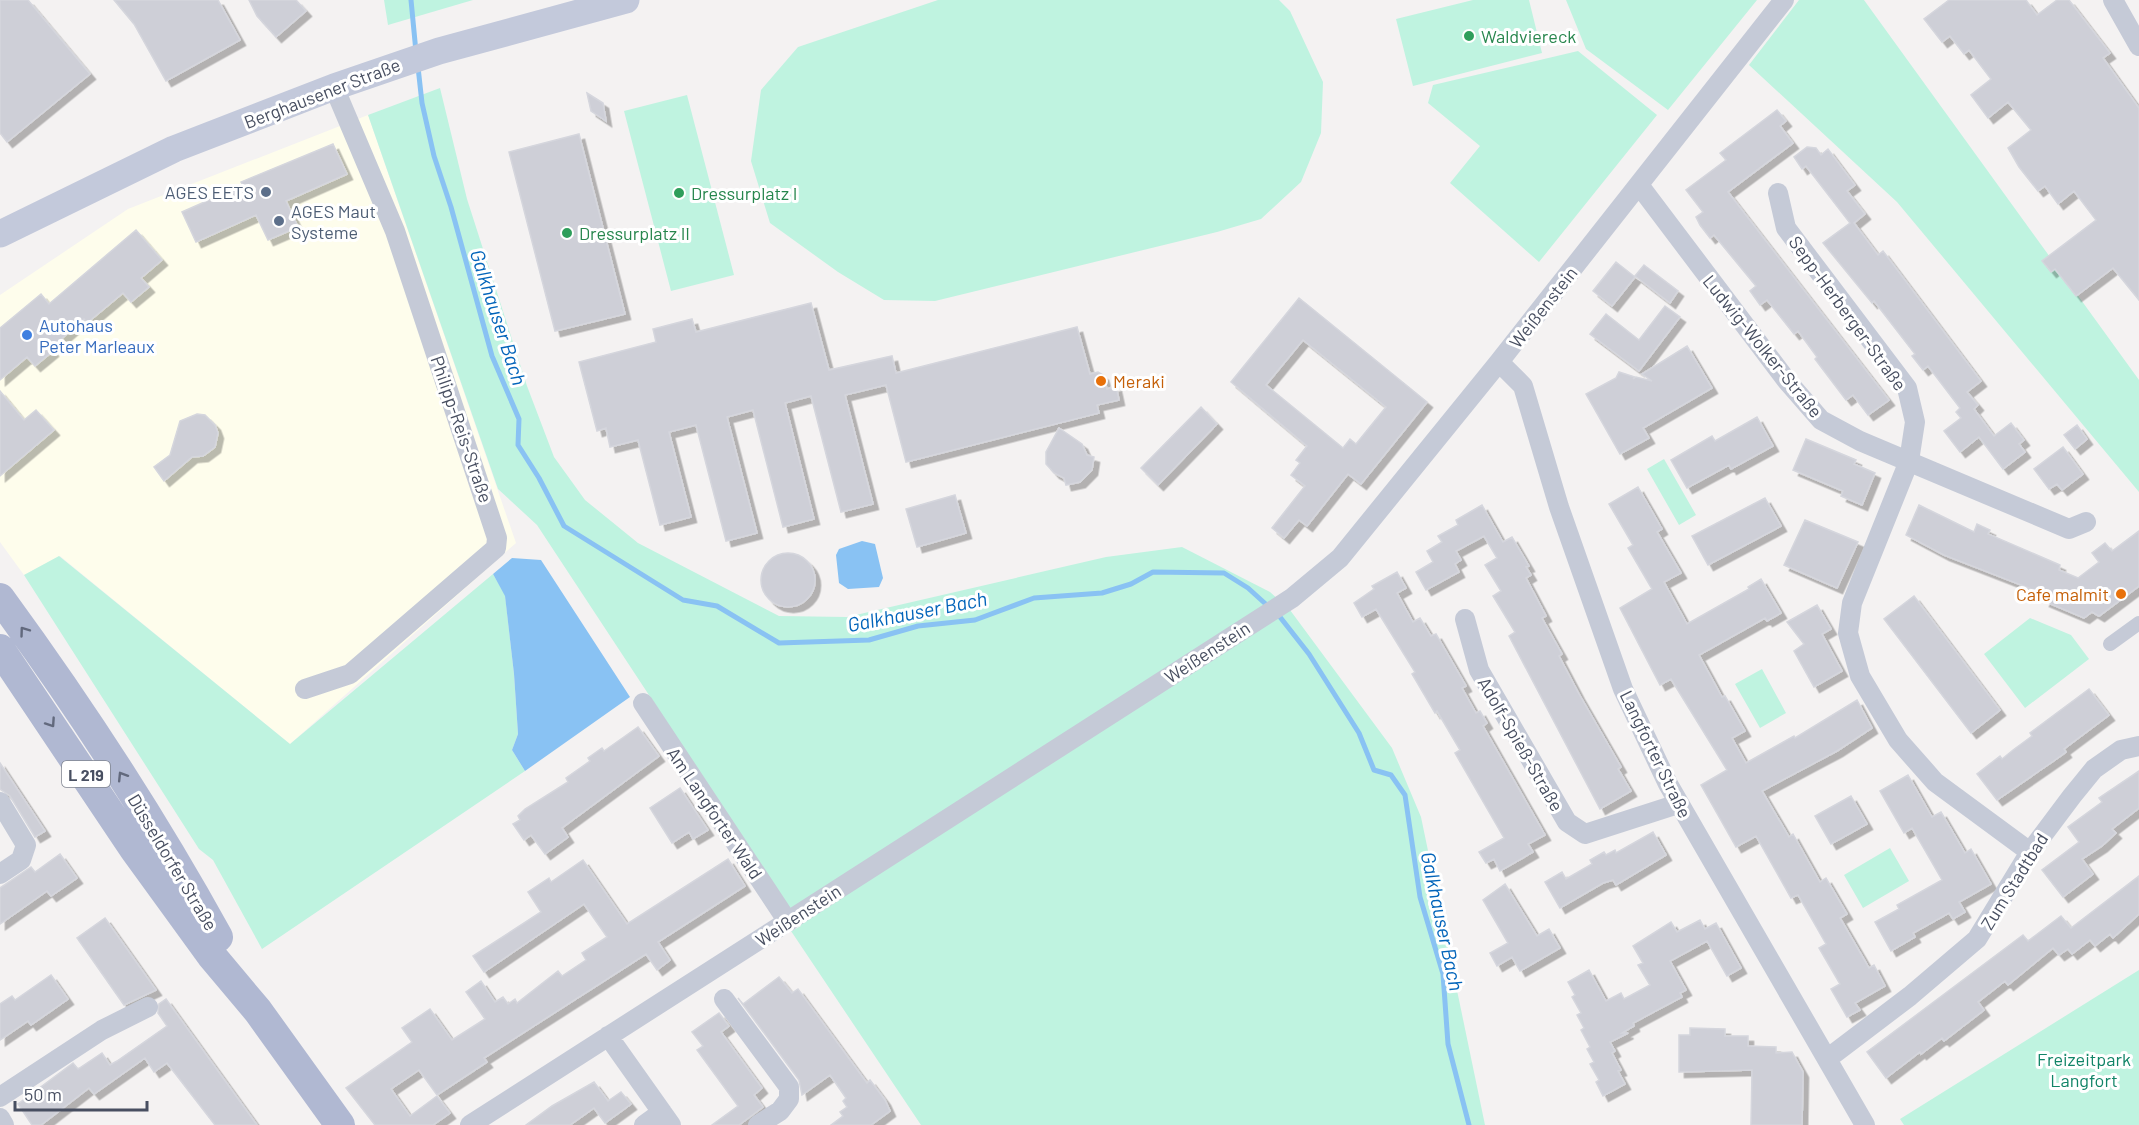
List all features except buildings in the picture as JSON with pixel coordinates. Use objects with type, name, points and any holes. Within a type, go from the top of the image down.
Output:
[{"type":"main road","name":"Berghausener Straße","points":[[0,234],[174,149],[334,87],[440,51],[626,0]]},
{"type":"main road","name":"Berghausener Straße","points":[[0,241],[30,219]]},
{"type":"main road","name":"Düsseldorfer Straße","points":[[0,598],[54,673],[170,852],[258,1011]]},
{"type":"main road","name":"Düsseldorfer Straße","points":[[0,649],[134,849],[211,955],[258,1011],[340,1125]]},
{"type":"street","name":"Weißenstein","points":[[470,1125],[1292,598],[1340,558],[1499,362],[1784,0]]},
{"type":"street","points":[[2113,0],[2139,45]]},
{"type":"street","name":"Philipp-Reis-Straße","points":[[305,689],[350,674],[495,548],[497,538],[395,231],[334,87]]},
{"type":"street","name":"Ludwig-Wolker-Straße","points":[[1639,185],[1787,381],[1821,420],[1860,441],[2069,529],[2086,522]]},
{"type":"street","name":"Sepp-Herberger-Straße","points":[[1778,193],[1786,228],[1907,388],[1915,422],[1909,461],[1852,603],[1848,633],[1860,676],[1898,740],[1935,782],[2030,852]]},
{"type":"street","name":"Langforter Straße","points":[[1499,362],[1523,386],[1558,507],[1623,689],[1678,804],[1865,1125]]},
{"type":"street","name":"Adolf-Spieß-Straße","points":[[1464,619],[1479,670],[1566,822],[1585,834],[1678,804]]},
{"type":"street","points":[[2110,644],[2139,623]]},
{"type":"street","name":"Am Langforter Wald","points":[[643,703],[788,922]]},
{"type":"street","name":"Zum Stadtbad","points":[[1827,1059],[1910,996],[1977,939],[2030,852],[2094,769],[2121,750],[2139,746]]},
{"type":"street","points":[[0,802],[26,845],[21,860],[0,874]]},
{"type":"street","points":[[724,999],[789,1087],[789,1099],[780,1111],[758,1125]]},
{"type":"street","points":[[0,1097],[102,1029],[148,1007]]},
{"type":"street","points":[[608,1036],[666,1119],[644,1125]]},
{"type":"street","points":[[0,1118],[4,1125]]},
{"type":"shaded area","points":[[368,115],[516,543],[290,744],[60,556],[24,575],[0,542],[0,295],[128,209]]},
{"type":"green space","points":[[384,0],[473,0],[388,25]]},
{"type":"green space","points":[[938,0],[1279,0],[1290,11],[1323,82],[1321,133],[1301,182],[1261,219],[1217,232],[935,301],[884,300],[838,272],[770,223],[751,161],[761,90],[798,47]]},
{"type":"green space","name":"Waldviereck","points":[[1473,0],[1529,0],[1542,53],[1413,86],[1396,19]]},
{"type":"green space","points":[[1566,0],[1757,0],[1668,110],[1586,49]]},
{"type":"green space","points":[[1799,0],[1864,0],[2139,380],[2139,492],[1897,202],[1749,65]]},
{"type":"green space","points":[[1578,51],[1657,115],[1539,262],[1450,183],[1480,146],[1428,103],[1433,85]]},
{"type":"green space","points":[[440,88],[467,199],[527,386],[554,457],[585,500],[638,543],[779,616],[847,617],[1106,557],[1182,547],[1270,592],[1290,610],[1392,748],[1421,817],[1485,1125],[921,1125],[791,931],[801,926],[537,525],[498,489],[368,115]]},
{"type":"green space","name":"Dressurplatz I","points":[[687,95],[734,275],[671,291],[624,111]]},
{"type":"green space","points":[[1664,459],[1696,515],[1679,525],[1647,469]]},
{"type":"green space","points":[[59,556],[290,744],[493,574],[505,595],[514,674],[518,734],[512,750],[525,771],[262,949],[213,860],[199,849],[24,575]]},
{"type":"green space","points":[[2030,618],[2071,635],[2089,659],[2025,708],[1984,654]]},
{"type":"green space","points":[[1762,669],[1786,713],[1760,728],[1735,684]]},
{"type":"green space","points":[[1890,848],[1909,881],[1863,908],[1844,875]]},
{"type":"green space","name":"Freizeitpark Langfort","points":[[2139,970],[2139,1125],[1904,1125],[1900,1119]]},
{"type":"water","points":[[862,541],[875,544],[883,578],[879,587],[848,589],[839,583],[836,555],[839,549]]},
{"type":"water","points":[[512,558],[541,560],[630,697],[525,771],[512,750],[518,734],[514,674],[505,596],[493,574]]},
{"type":"waterway","name":"Galkhauser Bach","points":[[411,0],[416,52]]},
{"type":"waterway","name":"Galkhauser Bach","points":[[418,67],[422,103],[434,156],[451,207],[492,356],[519,419],[518,445],[539,478],[564,526],[683,600],[717,606],[779,643],[869,640],[918,626],[975,620],[1034,598],[1102,593],[1131,584],[1153,572],[1224,573],[1248,588],[1280,617],[1309,654],[1359,733],[1374,770],[1391,775],[1405,795],[1420,897],[1443,974],[1448,1044],[1469,1125]]},
{"type":"place","name":"Waldviereck","points":[[1469,36]]},
{"type":"place","name":"AGES EETS","points":[[266,192]]},
{"type":"place","name":"Dressurplatz I","points":[[679,193]]},
{"type":"place","name":"AGES Maut Systeme","points":[[279,221]]},
{"type":"place","name":"Dressurplatz II","points":[[567,233]]},
{"type":"place","name":"Autohaus Peter Marleaux","points":[[27,335]]},
{"type":"place","name":"Meraki","points":[[1101,381]]},
{"type":"place","name":"Cafe malmit","points":[[2121,594]]}]
